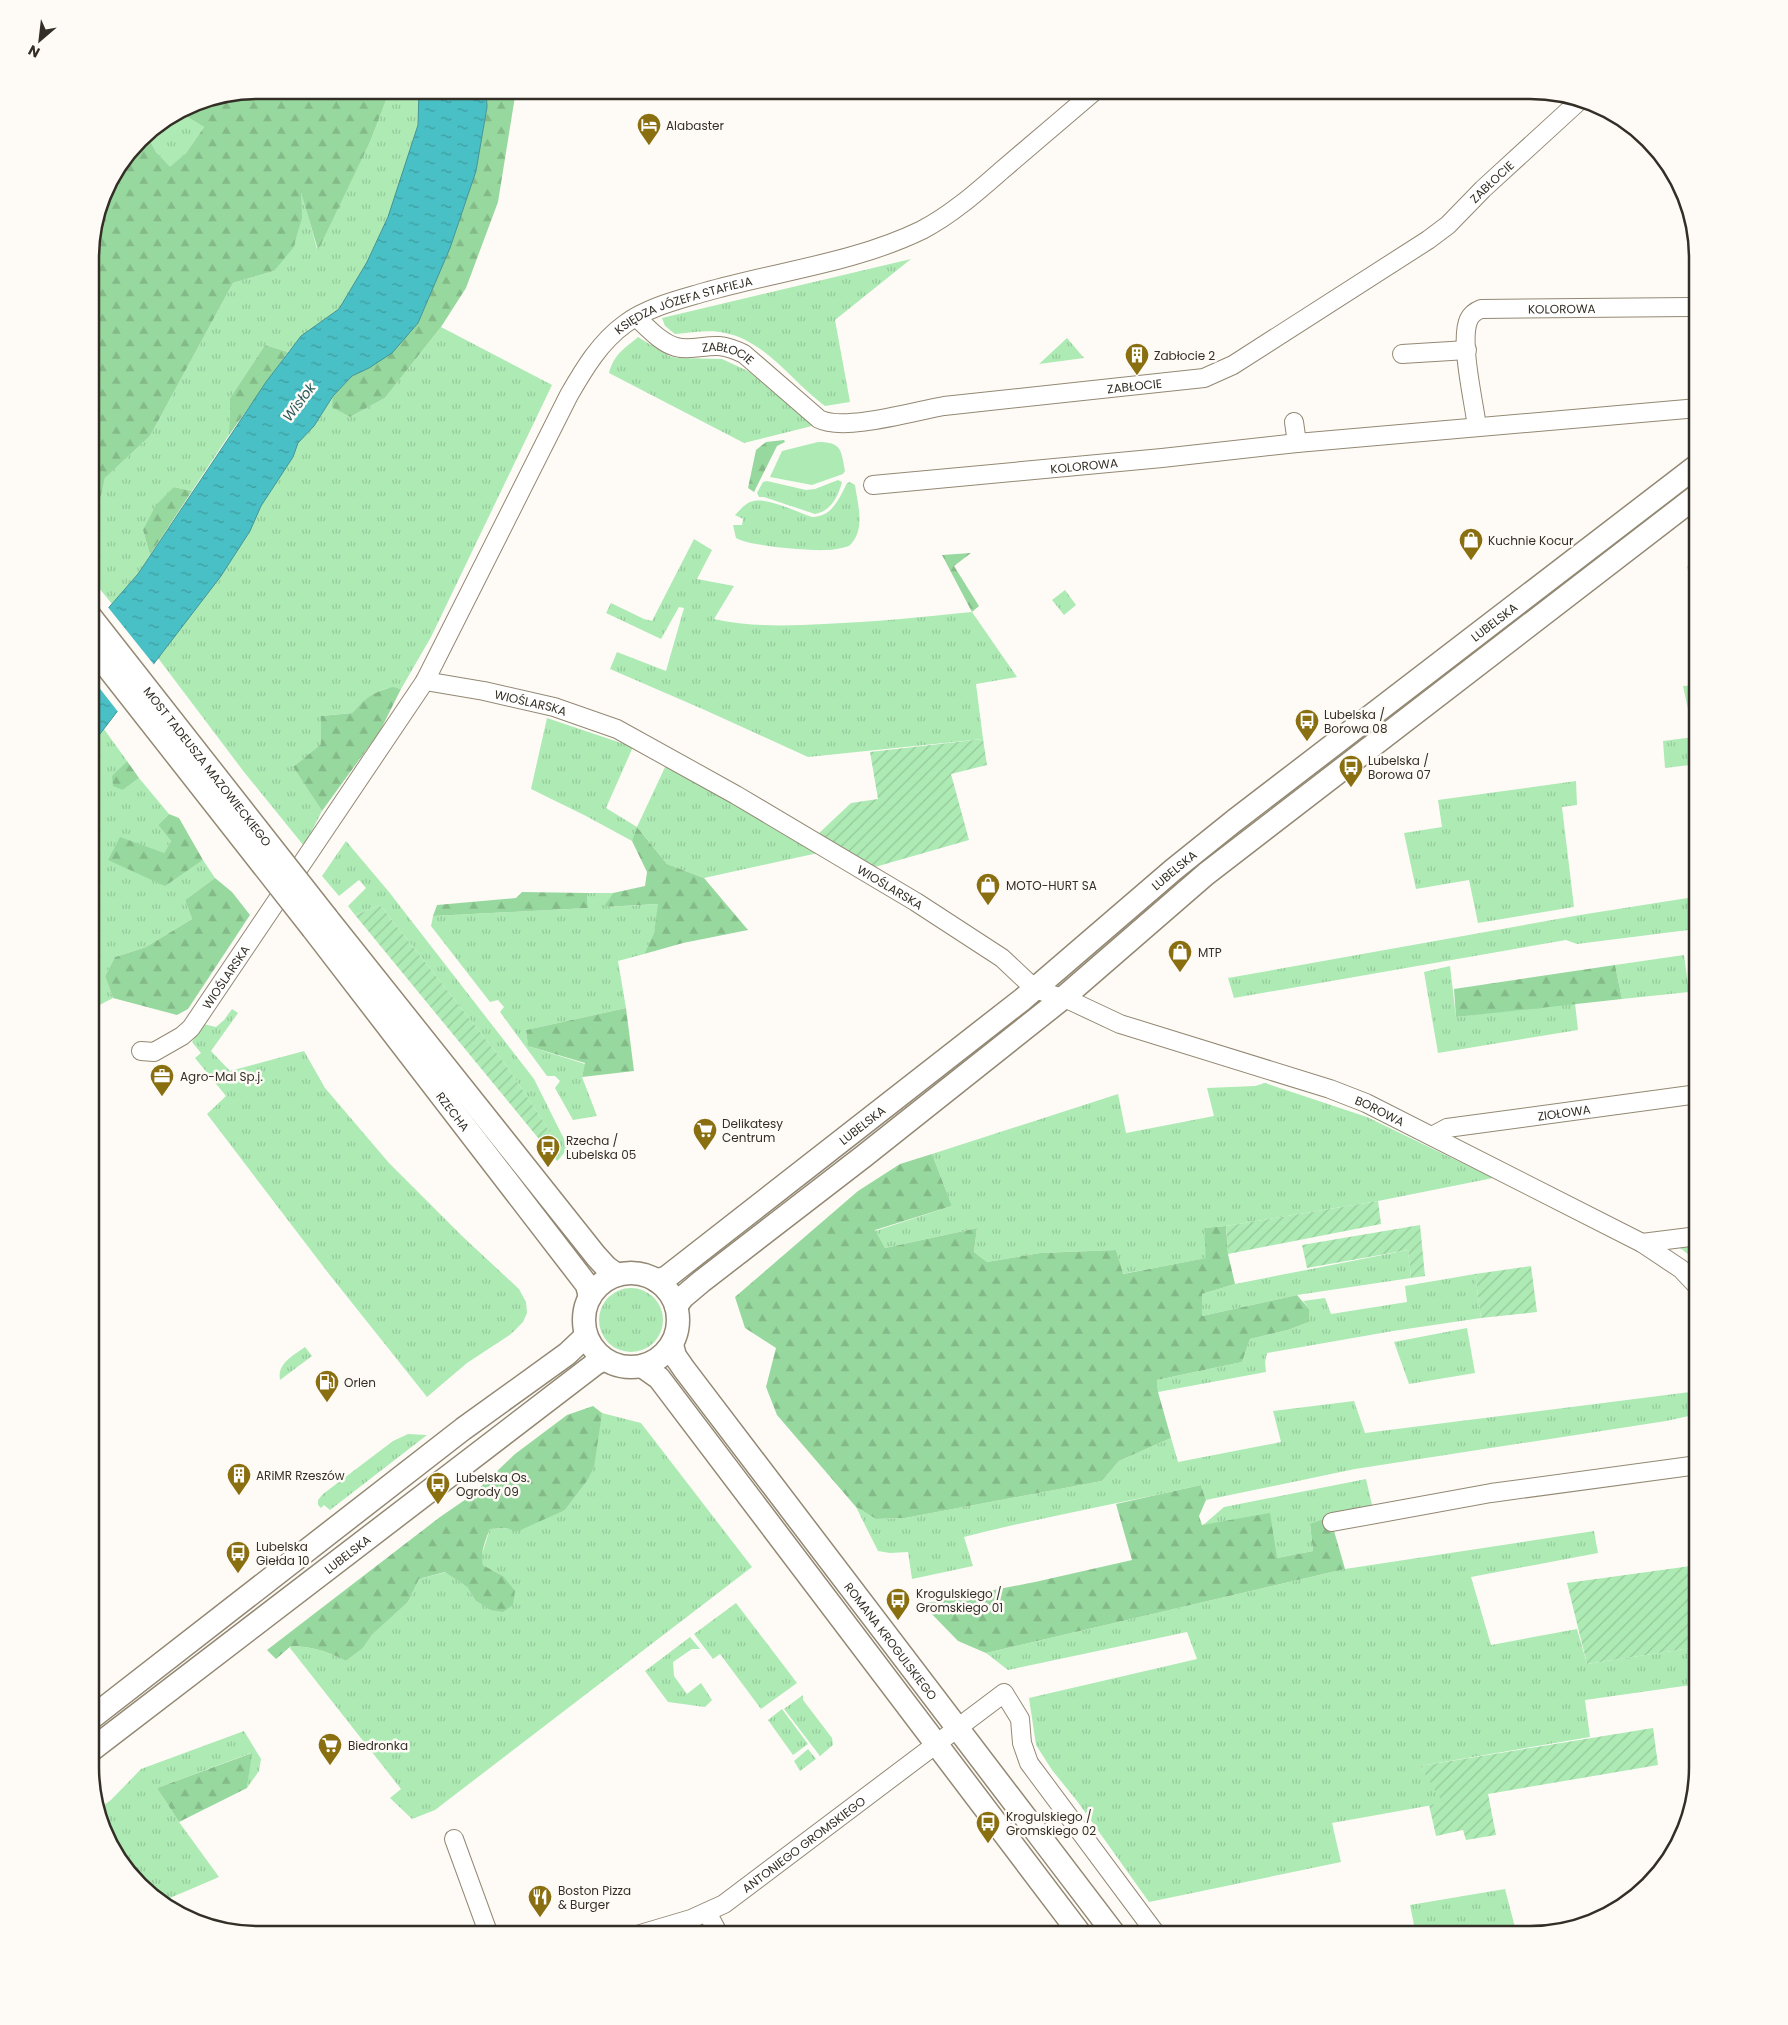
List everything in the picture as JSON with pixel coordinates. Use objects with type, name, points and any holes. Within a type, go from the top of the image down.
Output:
[{"type":"main road","name":"LUBELSKA","points":[[657,1281],[667,1277],[702,1250],[1035,989],[1180,864],[1689,472]]},
{"type":"main road","name":"LUBELSKA","points":[[676,1306],[683,1297],[702,1281],[864,1156],[1063,998],[1206,874],[1689,502]]},
{"type":"main road","points":[[1519,603],[1516,612],[1519,619],[1525,623],[1532,624]]},
{"type":"main road","name":"MOST TADEUSZA MAZOWIECKIEGO","points":[[99,628],[320,923]]},
{"type":"main road","name":"MOST TADEUSZA MAZOWIECKIEGO","points":[[99,656],[320,923]]},
{"type":"main road","name":"RZECHA","points":[[320,923],[596,1256],[617,1275]]},
{"type":"main road","name":"RZECHA","points":[[320,923],[587,1285],[590,1296]]},
{"type":"main road","points":[[643,1274],[657,1281],[670,1294],[676,1306],[678,1325],[672,1345],[661,1357],[642,1366],[630,1368],[604,1359],[592,1347],[586,1336],[584,1313],[590,1296],[602,1283],[617,1275],[643,1274]]},
{"type":"main road","points":[[99,1712],[463,1429],[560,1360],[586,1336]]},
{"type":"main road","name":"ROMANA KROGULSKIEGO","points":[[672,1345],[675,1356],[1108,1926]]},
{"type":"main road","name":"LUBELSKA","points":[[99,1744],[604,1359]]},
{"type":"main road","points":[[642,1366],[659,1378],[1074,1926]]},
{"type":"street","name":"KSIĘDZA JÓZEFA STAFIEJA","points":[[425,682],[582,373],[610,337],[636,317],[667,303],[730,285],[873,250],[925,228],[973,195],[1085,99]]},
{"type":"street","name":"ZABŁOCIE","points":[[636,317],[665,342],[676,347],[688,349],[717,346],[731,348],[744,354],[819,419],[827,423],[839,424],[906,416],[944,406],[1204,378],[1233,365],[1428,240],[1448,225],[1483,189],[1574,105]]},
{"type":"street","name":"KOLOROWA","points":[[1477,427],[1465,339],[1469,319],[1476,311],[1481,309],[1689,307]]},
{"type":"street","points":[[1402,354],[1467,350]]},
{"type":"street","name":"KOLOROWA","points":[[873,485],[1181,456],[1297,443],[1689,409]]},
{"type":"street","points":[[1294,422],[1297,443]]},
{"type":"street","name":"WIOŚLARSKA","points":[[141,1051],[154,1052],[182,1036],[191,1028],[425,682],[484,691],[554,707],[617,729],[736,795],[916,902],[1002,958],[1035,989]]},
{"type":"street","name":"BOROWA","points":[[1035,989],[1063,998],[1120,1024],[1352,1097],[1642,1243],[1675,1265],[1689,1278]]},
{"type":"street","name":"ZIOŁOWA","points":[[1432,1136],[1447,1128],[1689,1095]]},
{"type":"street","points":[[1642,1243],[1689,1237]]},
{"type":"street","points":[[1332,1522],[1491,1493],[1689,1466]]},
{"type":"street","name":"ANTONIEGO GROMSKIEGO","points":[[667,1926],[691,1919],[724,1904],[1004,1692],[1020,1719],[1022,1744],[1029,1763],[1150,1926]]},
{"type":"street","points":[[454,1838],[486,1926]]},
{"type":"street","points":[[707,1912],[714,1926]]},
{"type":"green space","points":[[387,99],[419,99],[418,125],[405,170],[388,217],[367,262],[339,309],[301,336],[288,352],[265,345],[230,398],[229,435],[192,491],[174,487],[143,530],[150,555],[138,574],[112,604],[99,588],[99,502],[105,478],[150,436],[233,283],[274,271],[301,189],[317,249],[370,142]]},
{"type":"green space","points":[[387,99],[370,142],[318,250],[301,192],[302,218],[293,248],[274,271],[233,283],[150,436],[105,478],[99,503],[99,247],[104,217],[115,187],[138,153],[150,141],[156,152],[170,167],[186,153],[204,127],[186,116],[217,104],[237,100]]},
{"type":"green space","points":[[487,99],[515,99],[498,202],[466,288],[441,327],[385,398],[350,417],[332,407],[333,396],[352,376],[369,368],[418,323],[450,248],[476,171],[487,107]]},
{"type":"green space","points":[[186,116],[204,127],[186,153],[170,168],[156,152],[150,141],[178,120]]},
{"type":"green space","points":[[911,259],[835,320],[850,402],[825,406],[766,354],[740,337],[713,331],[675,334],[665,326],[662,318]]},
{"type":"green space","points":[[441,327],[552,385],[431,637],[401,689],[394,688],[380,691],[368,698],[352,713],[321,716],[321,744],[293,767],[322,811],[304,846],[244,772],[158,658],[221,576],[250,531],[261,506],[293,457],[298,443],[314,426],[333,396],[333,407],[350,417],[385,398]]},
{"type":"green space","points":[[638,337],[669,356],[677,358],[722,359],[748,371],[816,425],[744,443],[609,373],[617,356]]},
{"type":"green space","points":[[1067,338],[1084,358],[1039,364]]},
{"type":"green space","points":[[265,345],[288,352],[229,435],[230,398]]},
{"type":"green space","points":[[784,440],[785,442],[777,446],[754,492],[748,488],[756,450],[766,442]]},
{"type":"green space","points":[[818,442],[832,444],[839,449],[845,471],[843,474],[812,485],[770,477],[782,451]]},
{"type":"green space","points":[[838,480],[842,482],[830,507],[815,514],[759,497],[757,493],[763,482],[767,481],[806,490],[815,489]]},
{"type":"green space","points":[[850,482],[855,485],[859,509],[859,525],[858,533],[849,546],[829,550],[794,549],[766,546],[736,538],[733,525],[742,525],[743,519],[735,515],[748,503],[754,501],[767,502],[812,517],[819,516],[825,514],[834,506],[847,483]]},
{"type":"green space","points":[[174,487],[192,491],[150,555],[143,530],[156,505]]},
{"type":"green space","points":[[694,539],[712,550],[697,579],[734,586],[714,619],[755,625],[796,625],[879,621],[972,612],[1017,677],[976,684],[983,739],[808,757],[610,669],[617,652],[666,671],[684,608],[679,607],[661,639],[606,613],[611,603],[652,621]]},
{"type":"green space","points":[[971,553],[954,566],[979,606],[972,612],[942,555]]},
{"type":"green space","points":[[1065,590],[1076,605],[1064,615],[1052,600]]},
{"type":"green space","points":[[1683,686],[1689,686],[1689,714]]},
{"type":"green space","points":[[393,687],[401,689],[380,731],[322,811],[293,767],[321,744],[321,716],[352,713],[370,696]]},
{"type":"green space","points":[[547,718],[633,747],[606,808],[637,827],[666,765],[818,853],[704,878],[667,864],[638,828],[632,841],[531,789]]},
{"type":"green space","points":[[104,729],[127,761],[113,776],[123,790],[139,778],[169,814],[158,825],[171,841],[164,853],[164,886],[203,860],[215,878],[185,900],[192,919],[146,947],[115,957],[105,976],[113,998],[99,1005],[99,735]]},
{"type":"green space","points":[[1689,738],[1689,765],[1665,768],[1663,741]]},
{"type":"green space","points":[[983,739],[987,765],[951,774],[969,840],[868,869],[817,835],[851,803],[878,799],[870,752]]},
{"type":"green space","points":[[127,761],[139,778],[123,790],[113,786],[112,776]]},
{"type":"green space","points":[[1576,781],[1577,805],[1562,807],[1574,907],[1478,923],[1469,880],[1416,889],[1404,833],[1442,827],[1438,800]]},
{"type":"green space","points":[[169,814],[179,818],[203,860],[165,886],[108,860],[120,837],[164,853],[171,841],[158,825]]},
{"type":"green space","points":[[637,827],[667,864],[704,878],[748,930],[683,943],[644,954],[654,933],[658,904],[604,907],[613,893],[645,886],[647,872],[632,841]]},
{"type":"green space","points":[[346,841],[389,892],[534,1079],[568,1147],[561,1157],[549,1130],[506,1065],[380,905],[355,915],[348,906],[366,888],[359,880],[339,896],[322,876]]},
{"type":"green space","points":[[215,878],[232,892],[250,915],[188,1009],[177,1015],[113,998],[105,976],[115,957],[146,947],[192,919],[185,900]]},
{"type":"green space","points":[[522,892],[587,893],[588,908],[433,916],[437,905],[516,898]]},
{"type":"green space","points":[[587,893],[613,893],[605,907],[659,904],[654,933],[644,954],[618,961],[626,1008],[526,1030],[528,1046],[585,1064],[582,1077],[597,1116],[573,1120],[555,1088],[560,1081],[555,1076],[547,1076],[500,1012],[504,1007],[498,1000],[490,1002],[431,926],[433,916],[588,908]]},
{"type":"green space","points":[[1689,898],[1688,930],[1577,944],[1566,940],[1234,998],[1228,978],[1580,915]]},
{"type":"green space","points":[[380,905],[506,1065],[549,1130],[561,1157],[557,1161],[355,915]]},
{"type":"green space","points":[[1684,955],[1689,992],[1622,999],[1615,965]]},
{"type":"green space","points":[[1615,965],[1622,999],[1456,1017],[1454,989]]},
{"type":"green space","points":[[1450,966],[1456,1017],[1575,1003],[1578,1030],[1438,1053],[1424,972]]},
{"type":"green space","points":[[626,1008],[634,1071],[582,1077],[585,1063],[528,1046],[526,1030]]},
{"type":"green space","points":[[232,1009],[238,1013],[211,1051],[230,1071],[304,1051],[325,1088],[389,1163],[462,1236],[519,1289],[526,1302],[527,1313],[523,1322],[511,1334],[467,1363],[427,1397],[329,1274],[207,1114],[226,1096],[195,1058],[201,1053],[192,1042],[203,1024],[216,1027]]},
{"type":"green space","points":[[1265,1083],[1367,1117],[1493,1178],[1378,1201],[1204,1228],[1207,1258],[1122,1274],[1116,1250],[1040,1253],[987,1262],[974,1252],[977,1228],[885,1248],[875,1231],[952,1206],[932,1154],[1118,1094],[1126,1133],[1214,1116],[1207,1088],[1255,1086]]},
{"type":"green space","points":[[932,1154],[952,1206],[875,1230],[885,1248],[977,1228],[974,1252],[987,1262],[1040,1253],[1116,1250],[1123,1274],[1206,1258],[1204,1228],[1226,1226],[1228,1254],[1235,1284],[1202,1294],[1202,1316],[1297,1295],[1309,1309],[1309,1322],[1288,1330],[1250,1339],[1242,1362],[1157,1380],[1158,1392],[1171,1438],[1119,1461],[1102,1481],[905,1518],[876,1519],[856,1507],[777,1415],[766,1387],[776,1348],[745,1328],[735,1297],[858,1191],[900,1164]]},
{"type":"green space","points":[[1378,1201],[1381,1224],[1228,1254],[1226,1226]]},
{"type":"green space","points":[[1420,1225],[1425,1276],[1411,1278],[1408,1250],[1307,1268],[1302,1245]]},
{"type":"green space","points":[[1689,1243],[1689,1255],[1675,1244]]},
{"type":"green space","points":[[1408,1250],[1411,1278],[1297,1295],[1202,1316],[1202,1294],[1235,1284]]},
{"type":"green space","points":[[1531,1266],[1537,1312],[1481,1318],[1475,1274]]},
{"type":"green space","points":[[1475,1274],[1481,1318],[1267,1353],[1265,1362],[1266,1372],[1158,1392],[1157,1380],[1242,1362],[1250,1339],[1288,1330],[1309,1322],[1309,1309],[1303,1301],[1325,1298],[1331,1314],[1407,1302],[1405,1286]]},
{"type":"green space","points":[[631,1288],[649,1294],[657,1302],[663,1320],[657,1338],[649,1346],[631,1352],[613,1346],[605,1338],[599,1320],[605,1302],[613,1294]]},
{"type":"green space","points":[[1467,1328],[1475,1373],[1409,1384],[1394,1342]]},
{"type":"green space","points":[[305,1347],[312,1356],[280,1380],[283,1364]]},
{"type":"green space","points":[[1689,1392],[1689,1416],[1666,1421],[1355,1469],[1206,1500],[1201,1485],[993,1530],[964,1537],[973,1566],[912,1579],[908,1552],[890,1553],[878,1551],[856,1507],[876,1519],[905,1518],[1102,1481],[1119,1461],[1171,1438],[1178,1462],[1281,1442],[1273,1411],[1354,1401],[1365,1433]]},
{"type":"green space","points":[[593,1406],[602,1413],[594,1467],[587,1481],[565,1510],[516,1532],[507,1528],[490,1529],[483,1552],[483,1565],[503,1576],[515,1591],[513,1605],[503,1612],[491,1610],[475,1600],[467,1587],[445,1572],[419,1579],[408,1602],[372,1635],[363,1648],[346,1661],[326,1652],[306,1647],[291,1646],[276,1659],[267,1650],[440,1517],[472,1495],[515,1454],[567,1415]]},
{"type":"green space","points":[[602,1413],[641,1423],[752,1567],[435,1810],[412,1819],[390,1798],[401,1789],[290,1648],[291,1646],[306,1647],[326,1652],[346,1661],[363,1648],[372,1635],[408,1602],[419,1579],[446,1572],[467,1587],[475,1600],[503,1576],[483,1565],[481,1557],[490,1529],[508,1528],[565,1510],[587,1481]]},
{"type":"green space","points":[[408,1434],[427,1435],[330,1510],[324,1505],[321,1508],[318,1505],[318,1500],[323,1494],[393,1441]]},
{"type":"green space","points":[[1366,1479],[1373,1509],[1310,1525],[1313,1551],[1277,1558],[1202,1526],[1224,1507]]},
{"type":"green space","points":[[1201,1485],[1206,1500],[1199,1516],[1202,1525],[1270,1513],[1277,1558],[1313,1551],[1310,1524],[1330,1517],[1345,1569],[986,1653],[958,1641],[922,1604],[1035,1582],[1132,1560],[1116,1504]]},
{"type":"green space","points":[[1594,1531],[1598,1553],[1471,1577],[1491,1645],[1577,1629],[1587,1664],[1689,1648],[1689,1685],[1585,1700],[1590,1737],[1420,1766],[1444,1803],[1332,1823],[1341,1862],[1149,1902],[1077,1801],[1052,1770],[1036,1745],[1029,1698],[1197,1659],[1187,1632],[1008,1670],[986,1653],[1345,1569]]},
{"type":"green space","points":[[1689,1566],[1689,1648],[1587,1664],[1567,1583]]},
{"type":"green space","points":[[736,1603],[797,1683],[761,1709],[720,1654],[713,1659],[694,1634]]},
{"type":"green space","points":[[690,1637],[700,1649],[692,1649],[673,1662],[674,1676],[687,1694],[701,1683],[712,1700],[705,1707],[668,1702],[645,1671]]},
{"type":"green space","points":[[803,1695],[803,1700],[832,1738],[833,1745],[820,1756],[784,1709]]},
{"type":"green space","points":[[782,1709],[808,1744],[793,1755],[768,1720]]},
{"type":"green space","points":[[1653,1728],[1658,1765],[1488,1794],[1496,1835],[1466,1840],[1463,1830],[1436,1836],[1429,1805],[1443,1803],[1420,1766]]},
{"type":"green space","points":[[244,1731],[261,1759],[259,1771],[247,1788],[251,1753],[157,1788],[219,1877],[169,1899],[138,1872],[126,1856],[115,1838],[104,1805],[141,1769]]},
{"type":"green space","points":[[808,1749],[816,1759],[800,1771],[794,1761]]},
{"type":"green space","points":[[252,1753],[247,1788],[179,1822],[157,1788]]},
{"type":"green space","points":[[1505,1889],[1515,1926],[1414,1926],[1410,1905]]},
{"type":"water","name":"Wisłok","points":[[419,99],[487,99],[487,107],[476,171],[450,248],[418,323],[392,353],[369,368],[352,376],[333,396],[314,426],[298,443],[293,457],[261,506],[250,531],[221,576],[99,735],[99,619],[138,574],[266,382],[301,336],[339,309],[367,262],[388,217],[418,125]]},
{"type":"pier","points":[[107,606],[155,666],[119,713],[99,687],[99,615]]},
{"type":"place","name":"Alabaster","points":[[649,146]]},
{"type":"place","name":"Zabłocie 2","points":[[1137,376]]},
{"type":"place","name":"Kuchnie Kocur","points":[[1471,561]]},
{"type":"place","name":"Lubelska / Borowa 08","points":[[1307,742]]},
{"type":"place","name":"Lubelska / Borowa 07","points":[[1351,788]]},
{"type":"place","name":"MOTO-HURT SA","points":[[988,906]]},
{"type":"place","name":"MTP","points":[[1180,973]]},
{"type":"place","name":"Agro-Mal Sp.j.","points":[[162,1097]]},
{"type":"place","name":"Delikatesy Centrum","points":[[705,1151]]},
{"type":"place","name":"Rzecha / Lubelska 05","points":[[548,1168]]},
{"type":"place","name":"Orlen","points":[[327,1403]]},
{"type":"place","name":"ARiMR Rzeszów","points":[[239,1496]]},
{"type":"place","name":"Lubelska Os. Ogrody 09","points":[[438,1505]]},
{"type":"place","name":"Lubelska Giełda 10","points":[[238,1574]]},
{"type":"place","name":"Krogulskiego / Gromskiego 01","points":[[898,1621]]},
{"type":"place","name":"Biedronka","points":[[330,1766]]},
{"type":"place","name":"Krogulskiego / Gromskiego 02","points":[[988,1844]]},
{"type":"place","name":"Boston Pizza & Burger","points":[[540,1918]]}]
